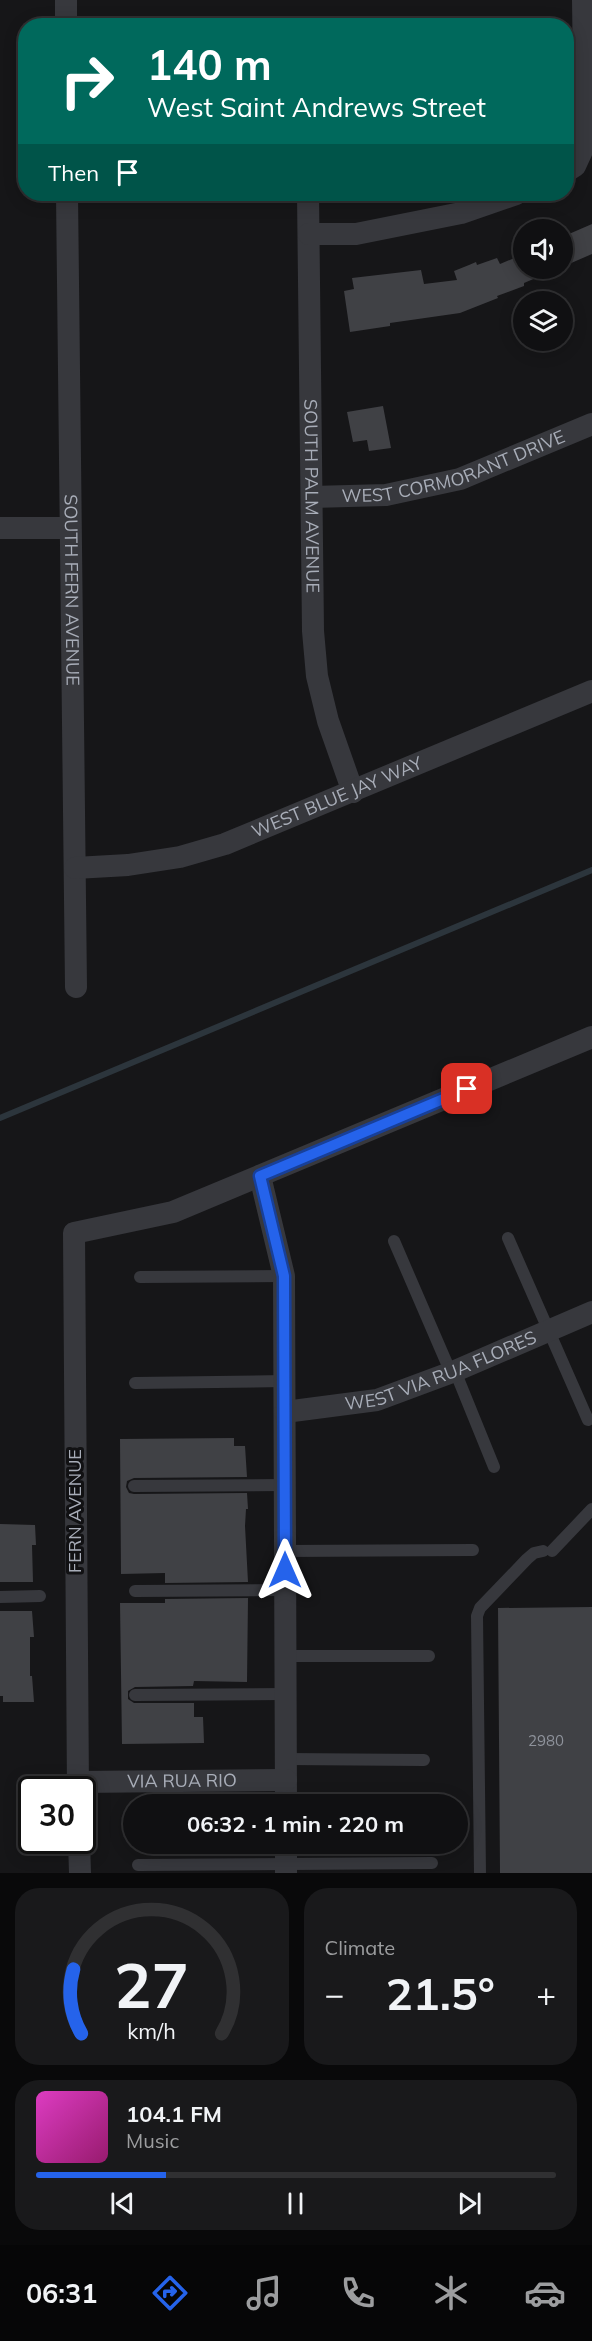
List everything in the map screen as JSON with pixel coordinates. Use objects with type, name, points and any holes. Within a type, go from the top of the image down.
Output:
[{"type":"street","points":[[66,0],[66,18]]},
{"type":"street","points":[[574,167],[585,144],[588,78],[583,0]]},
{"type":"street","name":"SOUTH FERN AVENUE","points":[[67,201],[76,987]]},
{"type":"street","name":"SOUTH PALM AVENUE","points":[[308,201],[313,631],[317,676],[328,721],[353,792]]},
{"type":"street","points":[[309,234],[368,232],[461,213],[496,201]]},
{"type":"street","name":"WEST CORMORANT DRIVE","points":[[312,497],[386,495],[459,479],[592,424]]},
{"type":"street","points":[[0,528],[70,528]]},
{"type":"street","name":"WEST BLUE JAY WAY","points":[[75,867],[128,865],[180,857],[225,844],[592,691]]},
{"type":"street","points":[[286,1794],[284,1276],[260,1176],[592,1037]]},
{"type":"street","name":"FERN AVENUE","points":[[78,1776],[74,1233],[173,1212],[260,1176]]},
{"type":"street","name":"WEST VIA RUA FLORES","points":[[285,1412],[377,1400],[453,1372],[592,1312]]},
{"type":"street","name":"VIA RUA RIO","points":[[96,1785],[286,1770]]},
{"type":"street","points":[[79,1854],[80,1873]]},
{"type":"lane","points":[[508,1238],[588,1420]]},
{"type":"lane","points":[[394,1241],[494,1467]]},
{"type":"lane","points":[[140,1277],[284,1276]]},
{"type":"lane","points":[[135,1383],[284,1381]]},
{"type":"lane","points":[[134,1486],[284,1485]]},
{"type":"lane","points":[[480,1873],[477,1616],[480,1608],[527,1559],[534,1553],[548,1551],[592,1509]]},
{"type":"lane","points":[[285,1551],[473,1550]]},
{"type":"lane","points":[[135,1591],[285,1590]]},
{"type":"lane","points":[[0,1597],[40,1596]]},
{"type":"lane","points":[[285,1656],[429,1656]]},
{"type":"lane","points":[[135,1695],[285,1694]]},
{"type":"lane","points":[[286,1770],[424,1760]]},
{"type":"lane","points":[[138,1865],[286,1860],[432,1863]]},
{"type":"building","points":[[592,224],[592,254],[573,262],[573,232]]},
{"type":"building","points":[[497,258],[500,264],[513,259],[513,279],[533,279],[524,283],[524,286],[460,313],[390,323],[390,326],[350,332],[344,291],[354,289],[352,278],[421,270],[424,284],[457,280],[454,271],[476,262],[477,265]]},
{"type":"building","points":[[383,406],[391,448],[369,451],[367,440],[353,442],[347,412]]},
{"type":"building","points":[[234,1438],[234,1446],[245,1446],[247,1477],[134,1478],[127,1481],[126,1487],[129,1493],[134,1494],[247,1493],[248,1509],[246,1509],[245,1526],[248,1582],[165,1583],[165,1573],[121,1574],[120,1439]]},
{"type":"building","points":[[0,1524],[35,1525],[36,1545],[32,1545],[33,1582],[0,1582]]},
{"type":"building","points":[[248,1598],[247,1682],[194,1681],[193,1686],[135,1687],[128,1691],[128,1699],[134,1703],[194,1703],[194,1717],[203,1717],[204,1743],[122,1744],[120,1603],[165,1603],[165,1599]]},
{"type":"building","points":[[592,1607],[592,1873],[500,1873],[498,1608]]},
{"type":"building","points":[[0,1611],[32,1611],[34,1637],[30,1637],[30,1676],[32,1676],[34,1702],[3,1702],[3,1696],[0,1696]]},
{"type":"waterway","points":[[0,1118],[592,870]]},
{"type":"route","points":[[285,1570],[284,1276],[260,1176],[467,1089]]}]
